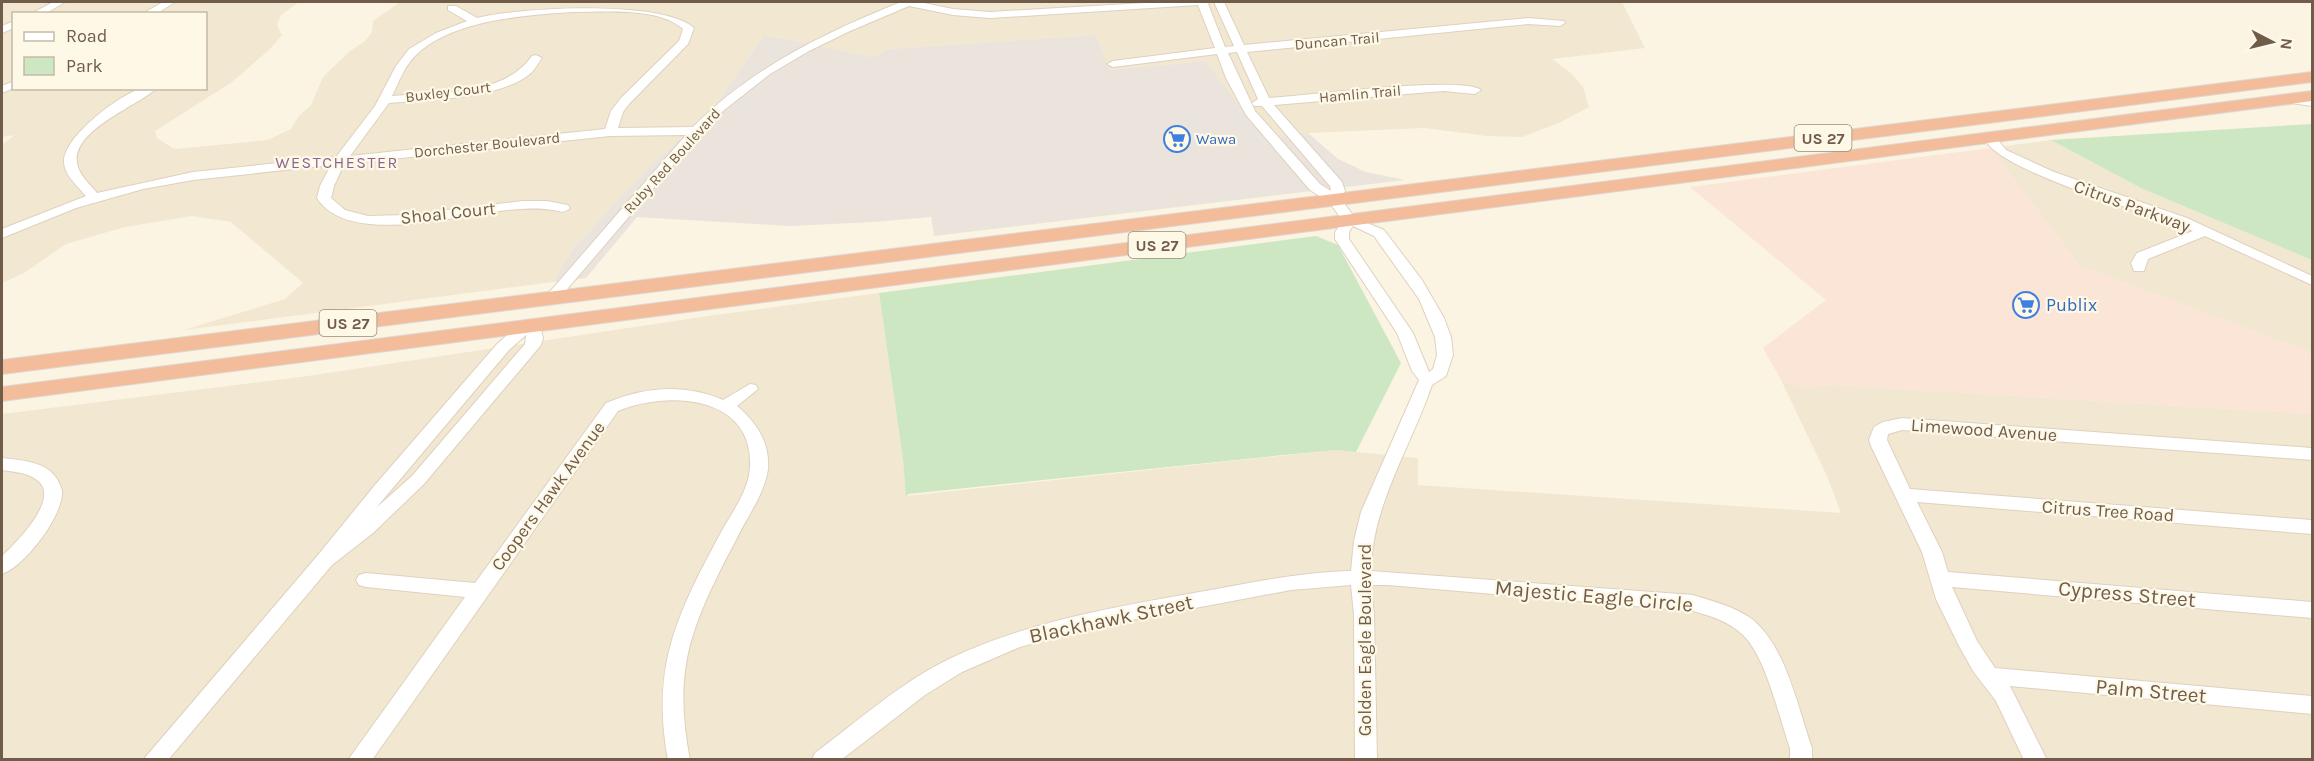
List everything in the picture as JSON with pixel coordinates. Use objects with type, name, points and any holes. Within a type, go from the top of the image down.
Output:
[{"type":"highway","name":"US 27","points":[[2,367],[2313,77]]},
{"type":"highway","points":[[1990,138],[1990,130],[1998,127],[2054,115],[2191,98],[2202,95],[2205,90]]},
{"type":"highway","name":"US 27","points":[[2,394],[2313,96]]},
{"type":"highway","points":[[532,326],[544,316],[565,309],[655,293],[874,265],[888,261],[899,254]]},
{"type":"highway","points":[[2,375],[232,346],[261,340],[283,331]]},
{"type":"street","points":[[40,12],[60,2]]},
{"type":"street","points":[[151,12],[170,2]]},
{"type":"street","points":[[908,2],[973,14],[1014,14],[1072,6],[1203,2],[1221,51],[1245,104],[1259,124],[1315,187],[1334,199],[1350,220],[1342,232],[1342,239],[1405,333],[1420,371],[1427,380]]},
{"type":"street","name":"Ruby Red Boulevard","points":[[552,298],[695,131],[742,90],[781,63],[827,38],[908,2]]},
{"type":"street","points":[[1219,2],[1265,102],[1337,185],[1338,191],[1334,199]]},
{"type":"street","points":[[342,160],[354,139],[385,100],[403,61],[409,54],[432,39],[476,22],[522,12],[574,7],[652,11],[673,15],[686,21],[689,27],[684,42],[625,101],[617,111],[610,132]]},
{"type":"street","points":[[452,8],[476,22]]},
{"type":"street","name":"Duncan Trail","points":[[1113,64],[1240,49],[1410,35],[1528,21],[1560,23]]},
{"type":"street","name":"Buxley Court","points":[[385,100],[465,92],[496,86],[522,75],[531,68],[536,58]]},
{"type":"street","name":"Hamlin Trail","points":[[1245,104],[1436,87],[1475,90]]},
{"type":"street","points":[[94,198],[71,165],[70,156],[74,146],[97,122],[149,90]]},
{"type":"street","points":[[2289,99],[2313,103]]},
{"type":"street","name":"Dorchester Boulevard","points":[[2,234],[50,213],[94,198],[142,185],[187,177],[610,132],[695,131]]},
{"type":"street","name":"Citrus Parkway","points":[[1990,138],[2002,152],[2044,173],[2088,186],[2164,214],[2313,281]]},
{"type":"street","name":"Shoal Court","points":[[342,160],[325,190],[324,198],[334,210],[353,218],[382,220],[521,205],[549,205],[563,208]]},
{"type":"street","name":"Golden Eagle Boulevard","points":[[1350,220],[1370,227],[1378,234],[1436,314],[1442,333],[1443,367],[1435,376],[1427,380],[1368,522],[1363,542],[1362,577],[1371,759]]},
{"type":"street","points":[[2139,268],[2138,263],[2142,255],[2203,232]]},
{"type":"street","points":[[154,759],[510,340],[532,326],[535,338],[532,345],[405,494],[325,560]]},
{"type":"street","points":[[724,407],[750,389]]},
{"type":"street","name":"Coopers Hawk Avenue","points":[[359,759],[612,407],[634,397],[668,392],[695,396],[724,407],[739,416],[751,430],[758,446],[759,465],[749,496],[697,595],[680,639],[673,680],[672,710],[679,759]]},
{"type":"street","points":[[456,402],[483,404]]},
{"type":"street","name":"Limewood Avenue","points":[[2036,759],[2004,695],[1968,644],[1946,599],[1932,552],[1878,440],[1878,435],[1883,428],[1895,424],[2313,454]]},
{"type":"street","points":[[2,464],[27,467],[44,476],[53,488],[54,495],[48,515],[40,527],[2,567]]},
{"type":"street","name":"Citrus Tree Road","points":[[1904,495],[2313,527]]},
{"type":"street","name":"Blackhawk Street","points":[[823,759],[917,689],[955,666],[1015,640],[1100,618],[1298,582],[1362,577]]},
{"type":"street","name":"Majestic Eagle Circle","points":[[1362,577],[1693,603],[1715,609],[1748,627],[1766,647],[1801,748],[1801,759]]},
{"type":"street","name":"Cypress Street","points":[[1941,579],[2313,610]]},
{"type":"street","points":[[366,580],[479,591]]},
{"type":"street","name":"Palm Street","points":[[1989,676],[2313,705]]},
{"type":"shaded area","points":[[2,2],[299,2],[281,15],[277,25],[282,35],[270,49],[232,82],[155,131],[157,138],[174,149],[268,140],[291,129],[298,117],[311,105],[323,77],[350,51],[365,41],[372,32],[373,21],[400,2],[1137,2],[1137,5],[1142,7],[1230,2],[1622,2],[1645,48],[1552,59],[1571,73],[1583,87],[1589,107],[1559,123],[1522,137],[1487,136],[1425,128],[1308,133],[1264,140],[1206,61],[1110,70],[1094,35],[889,49],[872,57],[764,35],[712,110],[651,165],[573,248],[553,282],[184,330],[285,299],[303,283],[231,222],[192,216],[125,227],[66,244],[24,273],[2,283],[2,145],[15,135],[2,137]]},
{"type":"shaded area","points":[[764,35],[872,57],[889,49],[1095,35],[1110,70],[1206,61],[1264,139],[1308,133],[1338,159],[1366,172],[1405,180],[934,236],[931,217],[790,226],[637,217],[586,278],[553,282],[573,248],[651,165],[712,110]]},
{"type":"shaded area","points":[[2051,140],[2141,188],[2312,260],[2312,353],[2080,266],[1990,148]]},
{"type":"shaded area","points":[[1990,148],[2080,266],[2312,353],[2312,414],[1837,385],[1803,387],[1781,380],[1763,348],[1826,300],[1690,187]]},
{"type":"shaded area","points":[[879,293],[903,459],[906,496],[1336,450],[1418,458],[1418,485],[1841,513],[1827,476],[1781,380],[1803,387],[1837,385],[2312,414],[2312,759],[2,759],[2,414],[301,377],[715,315]]},
{"type":"green space","points":[[2312,124],[2312,260],[2141,188],[2051,140]]},
{"type":"green space","points":[[1316,236],[1338,245],[1401,363],[1356,452],[1336,450],[1283,455],[908,494],[906,497],[903,459],[879,293]]},
{"type":"place","name":"Wawa","points":[[1177,139]]},
{"type":"place","name":"Publix","points":[[2026,305]]},
{"type":"district","name":"WESTCHESTER","points":[[337,162]]}]
